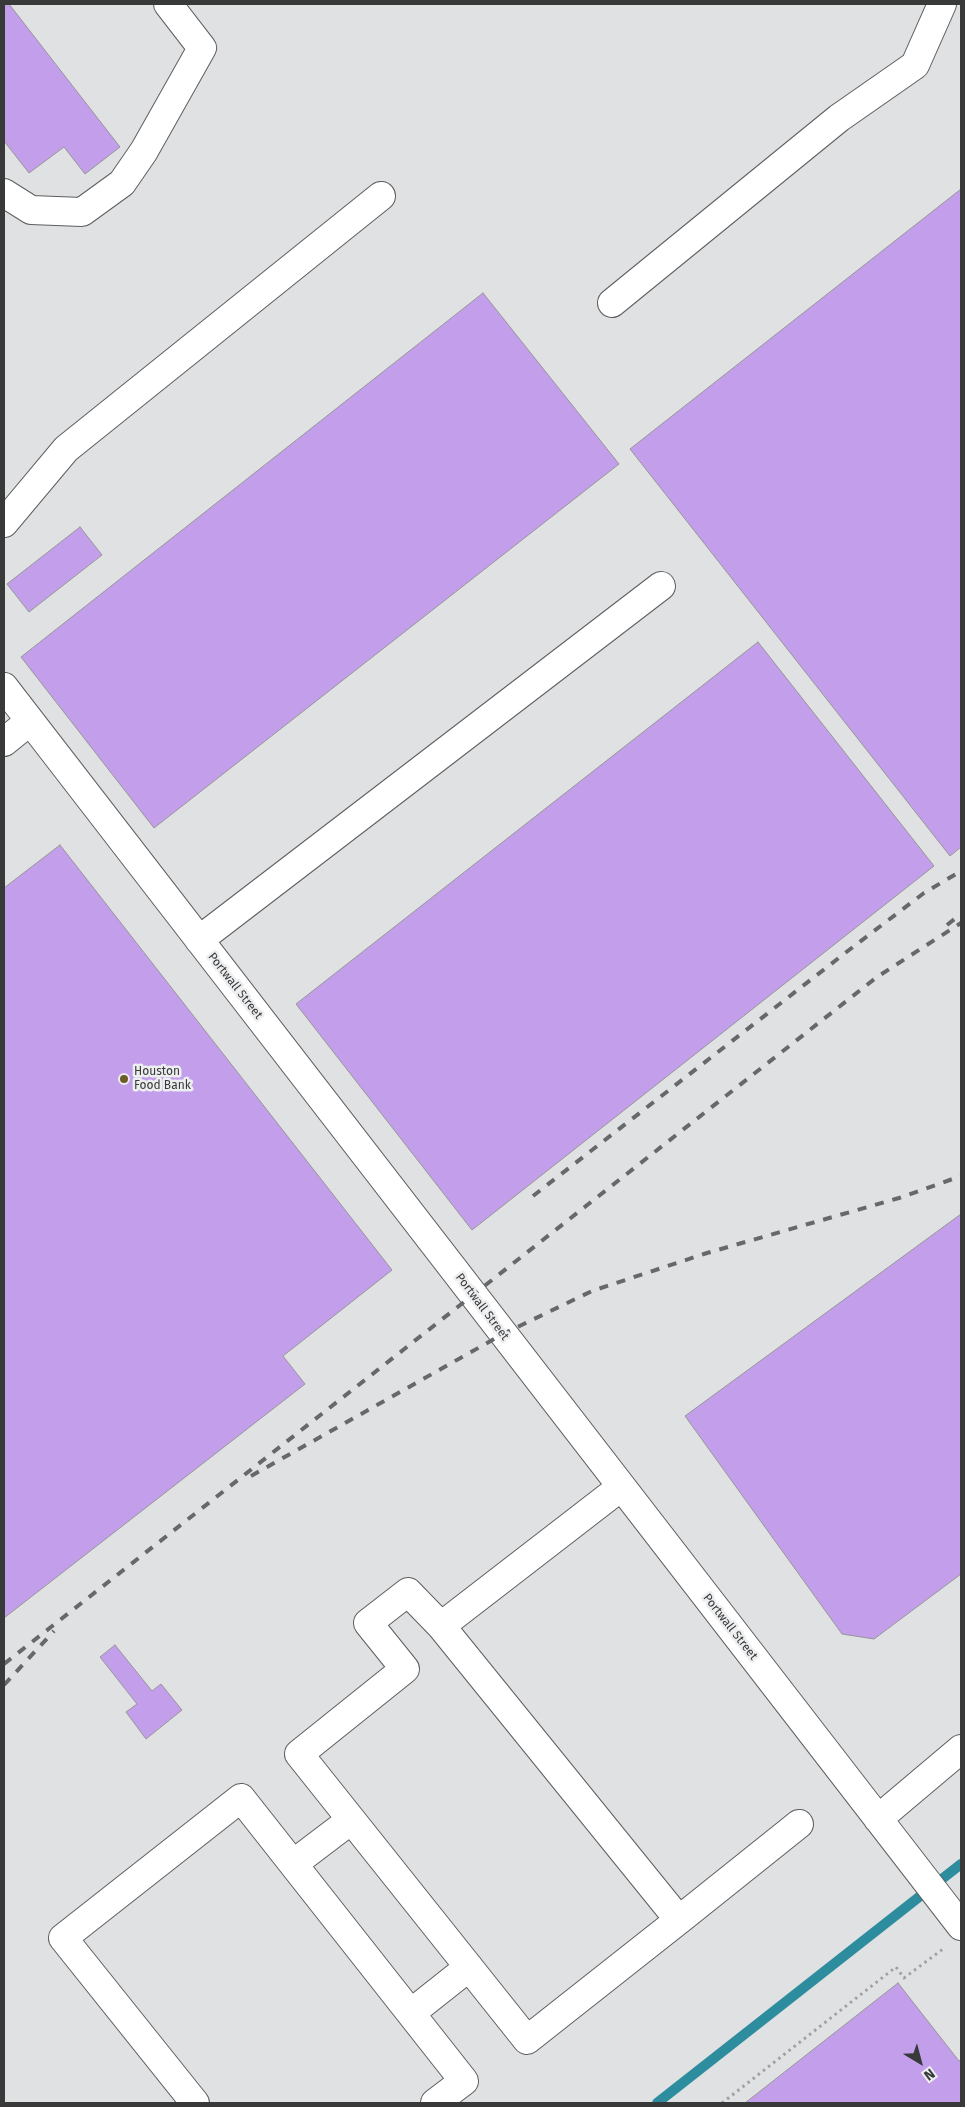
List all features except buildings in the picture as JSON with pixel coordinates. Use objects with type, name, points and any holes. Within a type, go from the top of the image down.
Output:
[{"type":"street","points":[[4,193],[31,210],[82,212],[122,184],[144,151],[202,48],[168,4]]},
{"type":"street","points":[[612,303],[839,118],[915,65],[942,4]]},
{"type":"street","points":[[4,523],[66,449],[380,196]]},
{"type":"street","points":[[199,940],[661,586]]},
{"type":"street","name":"Portwall Street","points":[[4,687],[914,1865],[951,1926]]},
{"type":"street","points":[[4,742],[30,721]]},
{"type":"street","points":[[441,1626],[621,1487]]},
{"type":"street","points":[[679,1920],[441,1626],[408,1592],[368,1623],[404,1669],[299,1754],[527,2040],[679,1920],[799,1824]]},
{"type":"street","points":[[878,1819],[961,1749]]},
{"type":"street","points":[[195,2103],[63,1938],[241,1798],[464,2081],[435,2103]]},
{"type":"street","points":[[294,1864],[351,1820]]},
{"type":"street","points":[[411,2013],[469,1967]]},
{"type":"path","points":[[722,2103],[896,1967],[904,1978],[951,1926]]},
{"type":"waterway","points":[[657,2103],[961,1864]]},
{"type":"railway","points":[[533,1196],[924,893],[961,871]]},
{"type":"railway","points":[[947,925],[961,914]]},
{"type":"railway","points":[[4,1664],[877,977],[961,923]]},
{"type":"railway","points":[[251,1476],[503,1334],[592,1291],[707,1253],[899,1198],[961,1176]]},
{"type":"railway","points":[[4,1685],[54,1631]]},
{"type":"place","name":"Houston Food Bank","points":[[124,1079]]}]
